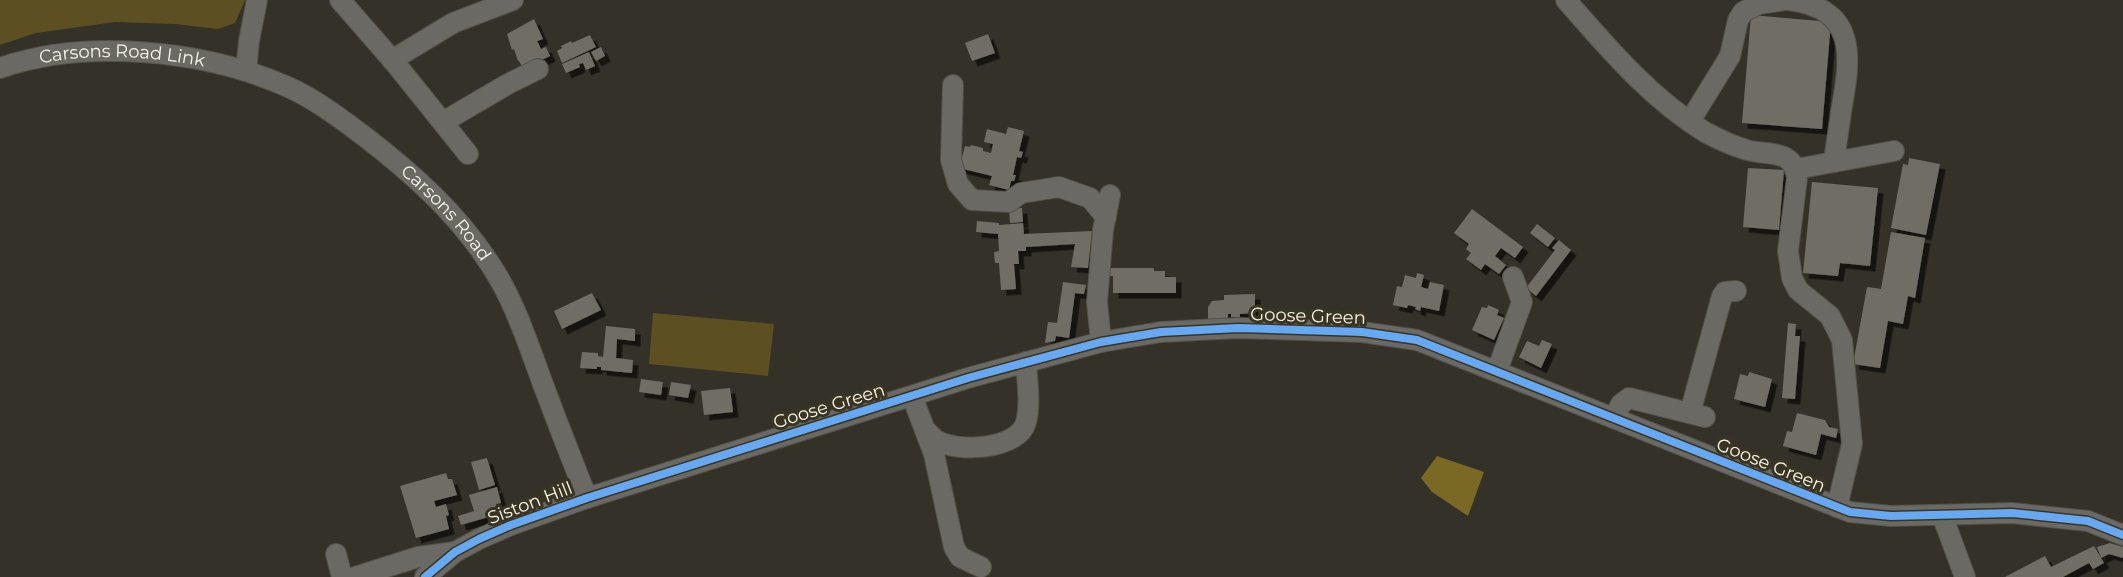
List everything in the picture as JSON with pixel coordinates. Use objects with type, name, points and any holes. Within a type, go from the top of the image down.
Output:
[{"type":"street","points":[[246,0],[249,41]]},
{"type":"street","points":[[246,70],[257,0]]},
{"type":"street","points":[[340,0],[468,154]]},
{"type":"street","points":[[392,60],[453,23],[513,0]]},
{"type":"street","points":[[1566,0],[1602,42],[1645,85],[1690,121],[1735,146],[1786,157],[1796,169],[1797,178],[1788,251],[1792,278],[1798,290],[1830,316],[1842,340],[1852,444],[1837,507]]},
{"type":"street","points":[[1690,121],[1730,56],[1737,20],[1743,12],[1759,4],[1787,0],[1803,2],[1828,13],[1836,20],[1845,39],[1848,66],[1834,162]]},
{"type":"street","name":"Carsons Road Link","points":[[0,68],[53,56],[107,51],[177,56],[246,70]]},
{"type":"street","points":[[443,122],[538,69]]},
{"type":"street","name":"Carsons Road","points":[[246,70],[289,88],[334,113],[433,193],[466,231],[491,265],[518,316],[587,498]]},
{"type":"street","points":[[953,85],[951,160],[958,183],[972,200],[1009,202],[1021,193],[1059,187],[1090,198],[1106,217]]},
{"type":"street","points":[[1796,169],[1894,151]]},
{"type":"street","points":[[1101,342],[1097,302],[1110,195]]},
{"type":"street","points":[[1497,371],[1522,302],[1514,277]]},
{"type":"street","points":[[1614,418],[1621,404],[1629,398],[1697,415],[1722,296],[1725,292],[1736,291]]},
{"type":"street","name":"Goose Green","points":[[587,498],[912,396],[1101,342],[1161,332],[1238,328],[1362,332],[1417,340],[1850,512],[1891,516],[2012,513],[2088,521],[2123,535]]},
{"type":"street","points":[[925,430],[937,441],[969,447],[998,445],[1016,436],[1026,423],[1028,396],[1026,362]]},
{"type":"street","points":[[912,396],[934,454],[954,547],[960,557],[981,567]]},
{"type":"street","name":"Siston Hill","points":[[425,577],[455,552],[511,525],[587,498]]},
{"type":"street","points":[[1942,515],[1965,577]]},
{"type":"street","name":"Siston Hill","points":[[355,577],[418,557],[455,552]]},
{"type":"street","points":[[336,554],[342,577]]},
{"type":"shaded area","points":[[0,0],[245,0],[235,23],[218,29],[175,24],[115,22],[36,33],[0,45]]},
{"type":"shaded area","points":[[653,313],[774,324],[768,376],[649,364]]},
{"type":"shaded area","points":[[1437,456],[1484,472],[1468,516],[1432,492],[1421,478]]},
{"type":"building","points":[[1751,15],[1831,22],[1822,129],[1742,123]]},
{"type":"building","points":[[534,19],[543,39],[537,41],[541,49],[546,47],[550,56],[523,69],[514,49],[512,50],[507,34]]},
{"type":"building","points":[[988,34],[995,53],[972,61],[965,43]]},
{"type":"building","points":[[590,35],[596,47],[562,63],[557,51],[562,48],[561,46]]},
{"type":"building","points":[[601,47],[605,56],[596,61],[591,52]]},
{"type":"building","points":[[589,52],[595,66],[586,70],[583,63],[579,64],[580,67],[566,73],[562,64]]},
{"type":"building","points":[[1008,127],[1024,131],[1019,151],[1023,152],[1021,158],[1017,157],[1013,175],[1016,175],[1014,181],[1011,181],[1009,190],[989,185],[992,176],[959,168],[965,146],[983,148],[983,151],[991,153],[993,144],[984,142],[987,129],[1006,134]]},
{"type":"building","points":[[1909,158],[1940,164],[1926,235],[1891,228],[1903,164],[1908,165]]},
{"type":"building","points":[[1748,168],[1784,170],[1779,230],[1743,227]]},
{"type":"building","points":[[1812,182],[1878,188],[1870,266],[1840,263],[1838,276],[1803,273]]},
{"type":"building","points":[[1022,208],[1023,222],[1010,223],[1009,209]]},
{"type":"building","points":[[1472,209],[1523,247],[1515,258],[1501,248],[1495,256],[1506,265],[1499,274],[1485,264],[1481,270],[1466,259],[1471,253],[1466,249],[1469,244],[1454,233]]},
{"type":"building","points":[[977,221],[999,223],[999,225],[1023,223],[1024,234],[1092,231],[1088,268],[1071,267],[1075,244],[1026,247],[1026,251],[1018,251],[1019,264],[1014,264],[1016,289],[1001,290],[999,263],[995,263],[994,252],[999,251],[998,234],[976,232]]},
{"type":"building","points":[[1537,224],[1555,238],[1548,247],[1530,233]]},
{"type":"building","points":[[1891,232],[1925,238],[1915,298],[1908,296],[1903,324],[1888,321],[1880,368],[1853,364],[1867,287],[1881,289]]},
{"type":"building","points":[[1559,240],[1571,250],[1536,296],[1526,288],[1555,250],[1552,248]]},
{"type":"building","points":[[1108,268],[1154,268],[1154,271],[1165,271],[1165,277],[1176,277],[1176,293],[1113,293],[1113,276],[1108,276]]},
{"type":"building","points":[[1417,273],[1424,275],[1421,287],[1428,289],[1430,282],[1444,285],[1439,311],[1421,307],[1420,311],[1408,305],[1407,308],[1393,305],[1397,286],[1402,287],[1405,275],[1416,278]]},
{"type":"building","points":[[1063,282],[1086,285],[1084,294],[1075,293],[1069,338],[1056,336],[1055,341],[1045,343],[1048,322],[1057,323]]},
{"type":"building","points":[[592,293],[601,310],[562,329],[554,311]]},
{"type":"building","points":[[1255,294],[1255,313],[1240,314],[1240,317],[1231,317],[1231,314],[1228,314],[1228,318],[1208,319],[1208,307],[1212,301],[1224,300],[1224,295]]},
{"type":"building","points":[[1488,305],[1499,310],[1497,315],[1504,318],[1494,340],[1472,330],[1482,307],[1487,308]]},
{"type":"building","points":[[1788,323],[1796,324],[1795,336],[1800,336],[1795,399],[1782,398]]},
{"type":"building","points":[[606,326],[635,329],[635,341],[617,339],[616,358],[633,360],[632,373],[601,370],[601,367],[597,369],[580,368],[582,352],[598,353],[598,356],[603,357]]},
{"type":"building","points":[[1542,340],[1552,344],[1541,368],[1519,357],[1527,341],[1539,346]]},
{"type":"building","points":[[1749,372],[1772,379],[1765,407],[1734,399],[1740,374],[1748,376]]},
{"type":"building","points":[[641,379],[663,382],[661,395],[639,392]]},
{"type":"building","points":[[671,382],[691,385],[688,398],[669,395]]},
{"type":"building","points":[[730,388],[733,412],[704,415],[701,391]]},
{"type":"building","points":[[1797,413],[1825,420],[1829,427],[1838,429],[1836,438],[1821,434],[1816,455],[1783,446],[1787,431],[1792,432]]},
{"type":"building","points":[[487,458],[495,485],[479,490],[471,462]]},
{"type":"building","points":[[446,473],[448,479],[452,479],[457,495],[434,501],[436,507],[446,504],[449,529],[416,538],[400,486]]},
{"type":"building","points":[[497,487],[501,503],[496,504],[499,514],[461,525],[458,516],[474,511],[469,495]]},
{"type":"building","points":[[2110,543],[2123,547],[2123,558],[2109,554],[2101,558],[2097,547]]},
{"type":"building","points":[[2094,546],[2104,563],[2093,569],[2089,563],[2063,577],[2005,577],[2045,556],[2051,567]]},
{"type":"cycle path","points":[[425,577],[455,552],[511,525],[587,498],[968,378],[1101,342],[1161,332],[1238,328],[1362,332],[1417,340],[1850,512],[1891,516],[2012,513],[2088,521],[2123,535]]}]
